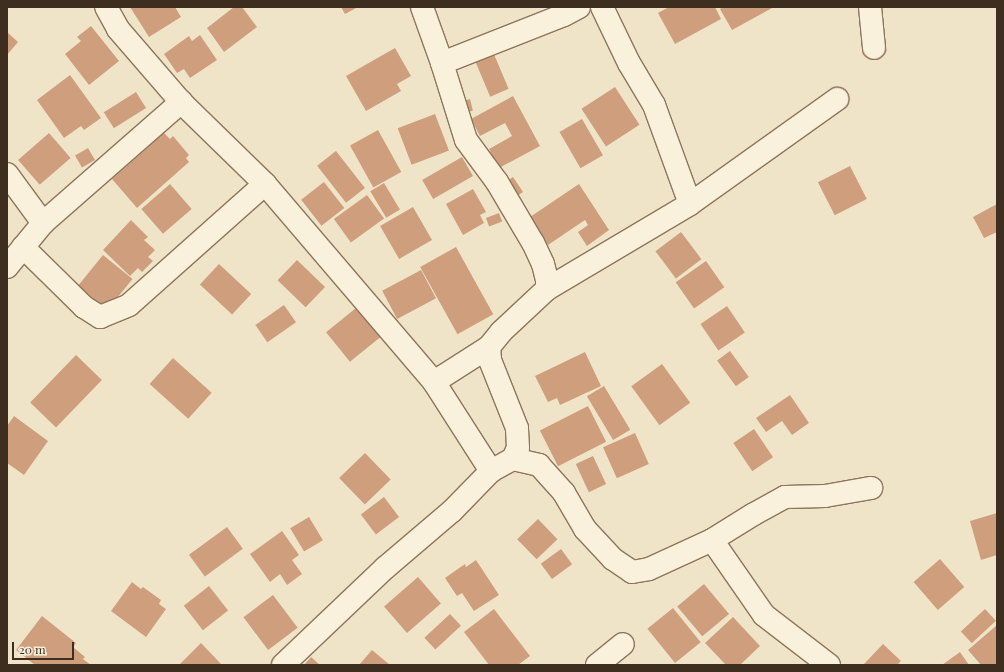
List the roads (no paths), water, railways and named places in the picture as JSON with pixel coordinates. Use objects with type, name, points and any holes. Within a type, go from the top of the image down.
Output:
[{"type":"street","points":[[106,7],[118,28],[181,102],[265,184],[434,382],[491,471]]},
{"type":"street","points":[[422,7],[442,63],[466,140],[497,182],[533,243],[543,264],[547,280],[547,289]]},
{"type":"street","points":[[442,63],[564,15],[579,7]]},
{"type":"street","points":[[602,7],[629,63],[654,105],[690,204]]},
{"type":"street","points":[[870,7],[874,48]]},
{"type":"street","points":[[434,382],[489,347],[501,332],[547,289],[690,204],[837,99]]},
{"type":"street","points":[[7,267],[43,223],[181,102]]},
{"type":"street","points":[[7,174],[43,223]]},
{"type":"street","points":[[23,247],[84,308],[100,317],[129,305],[265,184]]},
{"type":"street","points":[[283,665],[385,568],[452,511],[491,471],[513,459],[518,448],[517,428],[490,360],[489,347]]},
{"type":"street","points":[[513,459],[539,465],[564,493],[585,529],[613,558],[632,572],[649,569],[712,540],[754,514],[785,498],[825,496],[871,488]]},
{"type":"street","points":[[712,540],[764,615],[829,665]]},
{"type":"street","points":[[598,665],[623,644]]}]
